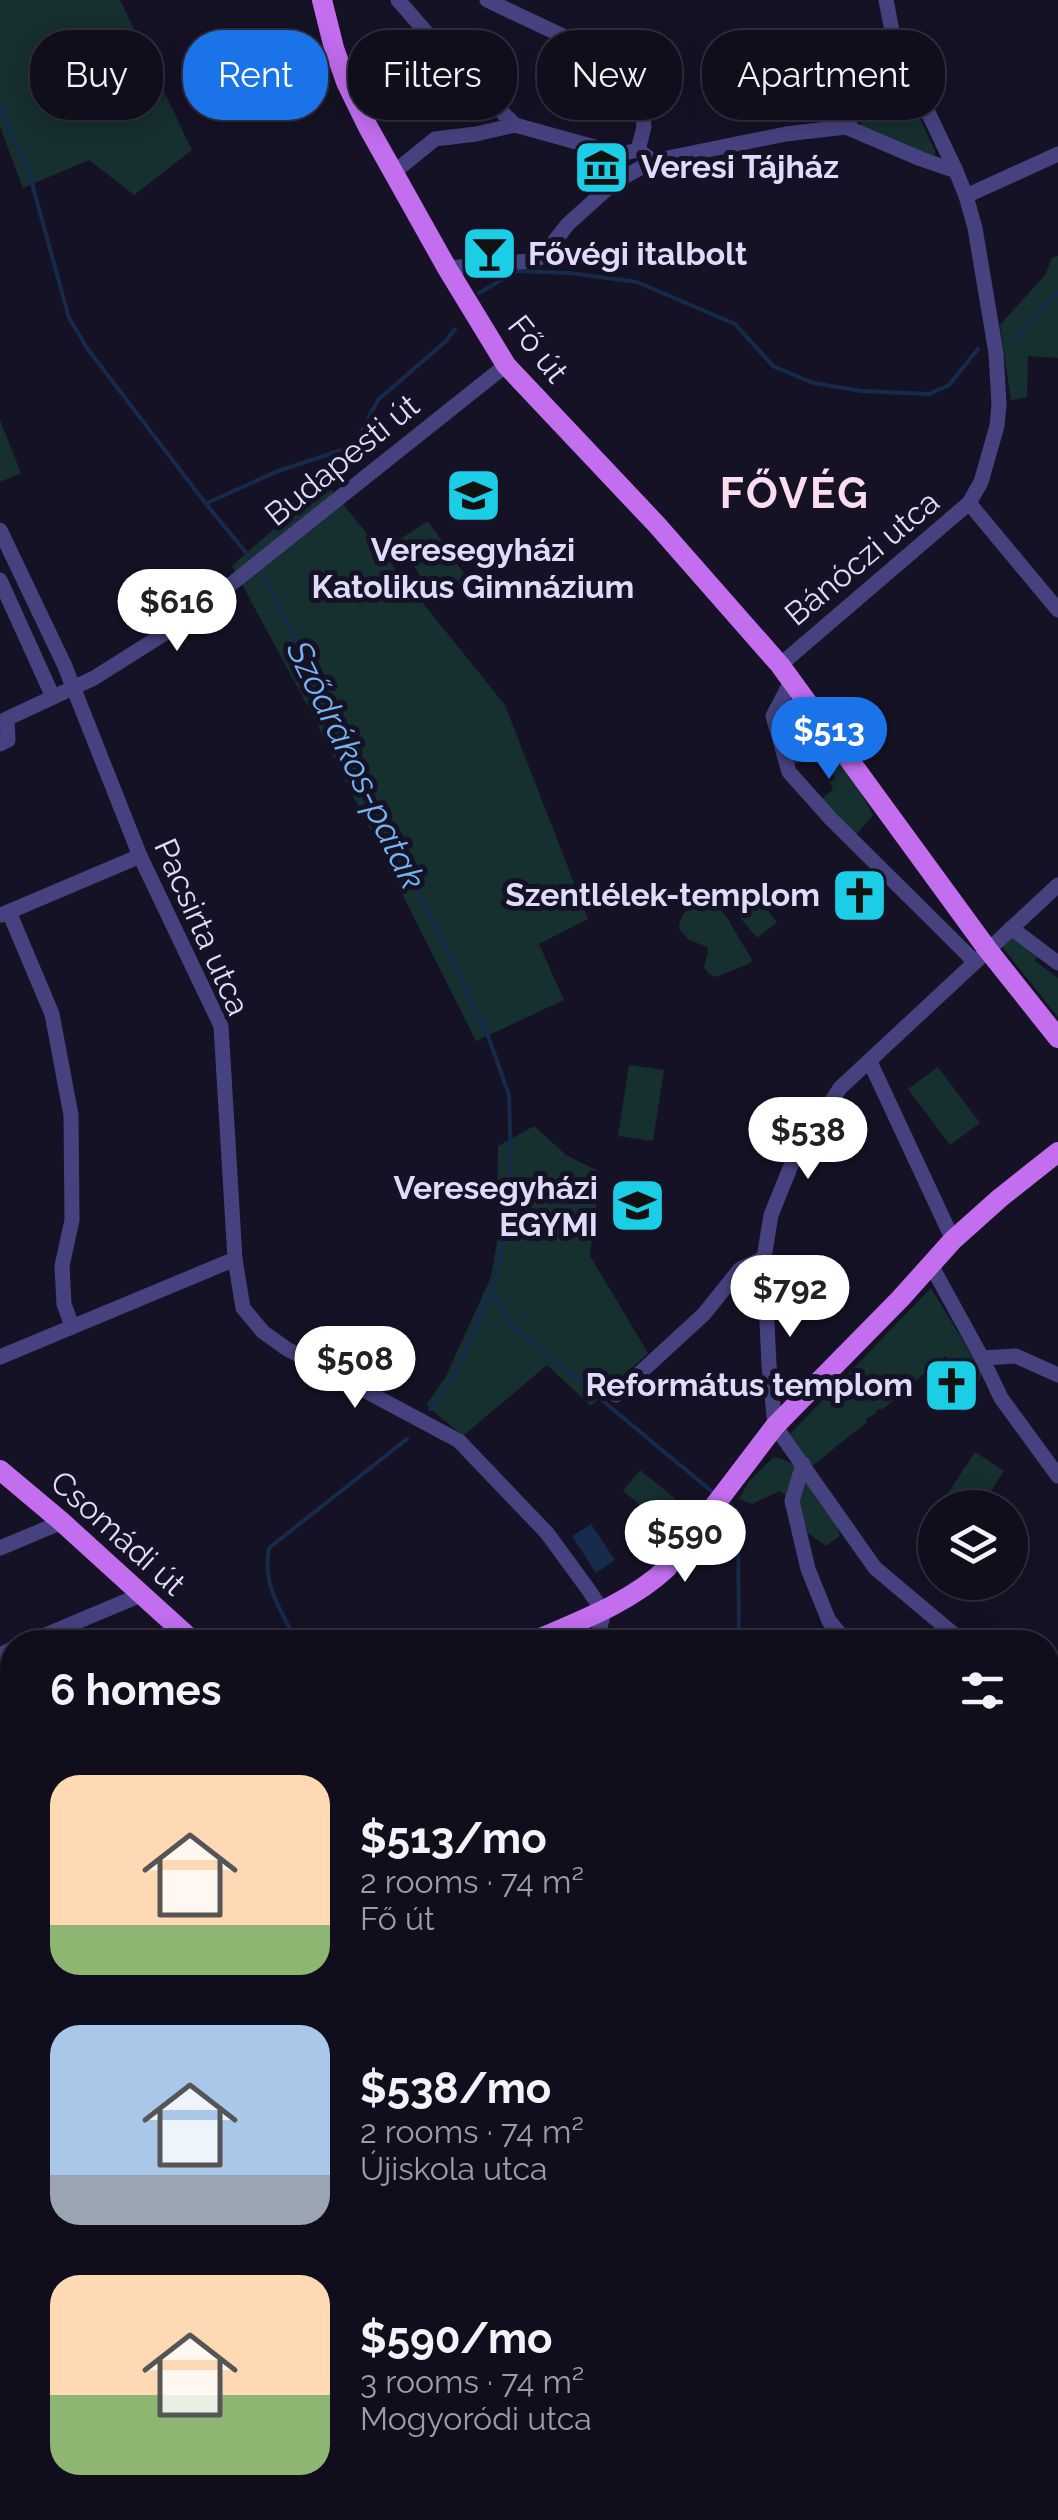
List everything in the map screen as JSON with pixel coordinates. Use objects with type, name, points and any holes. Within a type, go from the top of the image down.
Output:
[{"type":"main road","name":"Fő út","points":[[322,0],[346,82],[447,268],[506,365],[658,525],[786,672],[982,956],[1058,1038]]},
{"type":"main road","points":[[560,1630],[602,1613],[667,1568],[775,1426],[954,1240],[1058,1152]]},
{"type":"main road","name":"Csomádi út","points":[[0,1470],[181,1630]]},
{"type":"street","points":[[398,0],[459,70],[515,125]]},
{"type":"street","points":[[487,0],[563,36],[632,92],[642,108],[644,127],[638,150]]},
{"type":"street","name":"Bánóczi utca","points":[[886,0],[892,30]]},
{"type":"street","points":[[846,128],[850,120]]},
{"type":"street","name":"Bánóczi utca","points":[[786,672],[969,503],[981,482],[997,426],[996,353],[975,228],[956,171],[932,120]]},
{"type":"street","points":[[393,172],[435,138],[515,125],[620,154],[638,150]]},
{"type":"street","points":[[447,268],[542,257],[568,224],[624,177],[652,162],[786,134],[846,128],[956,171]]},
{"type":"street","points":[[638,150],[652,162]]},
{"type":"street","points":[[620,154],[624,177]]},
{"type":"street","points":[[966,196],[1058,154]]},
{"type":"street","name":"Budapesti út","points":[[0,744],[8,740],[3,720],[73,688],[151,644],[220,595],[506,365]]},
{"type":"street","points":[[969,503],[1058,610]]},
{"type":"street","name":"Pacsirta utca","points":[[0,530],[73,688],[140,856],[221,1026],[235,1258],[243,1308],[263,1332],[287,1349],[459,1440],[547,1533],[602,1613]]},
{"type":"street","points":[[0,580],[53,697]]},
{"type":"street","name":"Fő út","points":[[786,672],[774,716],[790,772],[830,819],[982,956]]},
{"type":"street","points":[[72,1326],[64,1304],[62,1266],[72,1220],[71,1115],[52,1014],[5,914],[140,856]]},
{"type":"street","points":[[950,1630],[875,1568],[775,1426],[764,1258],[770,1215],[792,1163],[840,1088],[1058,885]]},
{"type":"street","points":[[1011,928],[1058,963]]},
{"type":"street","points":[[870,1062],[954,1240]]},
{"type":"street","points":[[0,1357],[235,1258]]},
{"type":"street","points":[[616,1395],[704,1314],[740,1269],[764,1258]]},
{"type":"street","points":[[931,1266],[1001,1398],[1058,1476]]},
{"type":"street","points":[[982,1358],[1016,1356],[1058,1375]]},
{"type":"street","points":[[803,1464],[792,1501],[808,1569],[829,1621],[837,1630]]},
{"type":"street","points":[[0,1548],[62,1522]]},
{"type":"street","points":[[58,1630],[143,1594]]},
{"type":"street","points":[[601,1630],[602,1613]]},
{"type":"green space","points":[[0,0],[120,0],[134,30],[30,30],[30,120],[163,120],[163,90],[192,150],[134,195],[89,160],[23,188],[0,127]]},
{"type":"green space","points":[[860,120],[920,120],[935,155],[931,156],[864,131]]},
{"type":"green space","points":[[1058,256],[1058,358],[1028,356],[1027,397],[1011,400],[1000,325],[1045,275],[1052,258]]},
{"type":"green space","points":[[0,420],[21,473],[0,482]]},
{"type":"green space","points":[[326,483],[505,705],[588,919],[539,944],[564,1000],[476,1041],[312,714],[232,566]]},
{"type":"green space","points":[[428,521],[468,580],[437,600],[397,541]]},
{"type":"green space","points":[[795,694],[848,769],[873,815],[854,837],[819,801],[833,790],[830,782],[835,778],[828,768],[824,770],[813,753],[792,766],[779,716]]},
{"type":"green space","points":[[708,899],[726,916],[752,960],[717,977],[704,967],[707,947],[689,940],[679,929],[688,909]]},
{"type":"green space","points":[[758,899],[777,922],[757,938],[738,915]]},
{"type":"green space","points":[[1011,933],[1037,957],[1035,961],[1058,978],[1058,1017],[1000,944]]},
{"type":"green space","points":[[629,1065],[664,1070],[653,1141],[618,1136]]},
{"type":"green space","points":[[938,1067],[980,1123],[950,1145],[908,1089]]},
{"type":"green space","points":[[534,1126],[566,1155],[600,1172],[590,1256],[648,1353],[591,1406],[547,1365],[463,1436],[426,1405],[445,1378],[491,1277],[497,1242],[498,1146]]},
{"type":"green space","points":[[931,1288],[982,1372],[975,1393],[945,1356],[812,1466],[789,1435]]},
{"type":"green space","points":[[975,1452],[1004,1471],[991,1490],[950,1490]]},
{"type":"green space","points":[[774,1457],[797,1467],[824,1499],[840,1536],[826,1546],[808,1533],[800,1508],[780,1491],[752,1504],[739,1499],[749,1481]]},
{"type":"green space","points":[[640,1470],[677,1500],[659,1521],[623,1491]]},
{"type":"water","points":[[591,1524],[615,1560],[596,1573],[572,1536]]},
{"type":"waterway","name":"Sződrákos-patak","points":[[0,107],[28,169],[69,318],[87,348],[253,561]]},
{"type":"waterway","points":[[479,293],[517,271],[637,282],[735,324],[773,366],[813,383],[862,391],[929,394],[949,385],[978,349]]},
{"type":"waterway","points":[[1013,340],[1058,292]]},
{"type":"waterway","points":[[207,503],[278,471],[354,446],[378,400],[455,329]]},
{"type":"waterway","name":"Sződrákos-patak","points":[[258,569],[488,1036],[509,1095],[511,1162],[499,1269],[455,1375],[430,1409]]},
{"type":"waterway","points":[[491,1290],[509,1323],[715,1494]]},
{"type":"waterway","name":"Sződrákos-patak","points":[[291,1630],[271,1586],[269,1548],[407,1439]]},
{"type":"waterway","points":[[727,1503],[738,1511],[739,1630]]},
{"type":"place","name":"Veresi Tájház","points":[[602,167]]},
{"type":"place","name":"Fővégi italbolt","points":[[489,254]]},
{"type":"place","name":"Veresegyházi Katolikus Gimnázium","points":[[473,496]]},
{"type":"place","name":"Szentlélek-templom","points":[[859,895]]},
{"type":"place","name":"Veresegyházi EGYMI","points":[[637,1206]]},
{"type":"place","name":"Református templom","points":[[952,1385]]},
{"type":"district","name":"FŐVÉG","points":[[795,493]]}]
